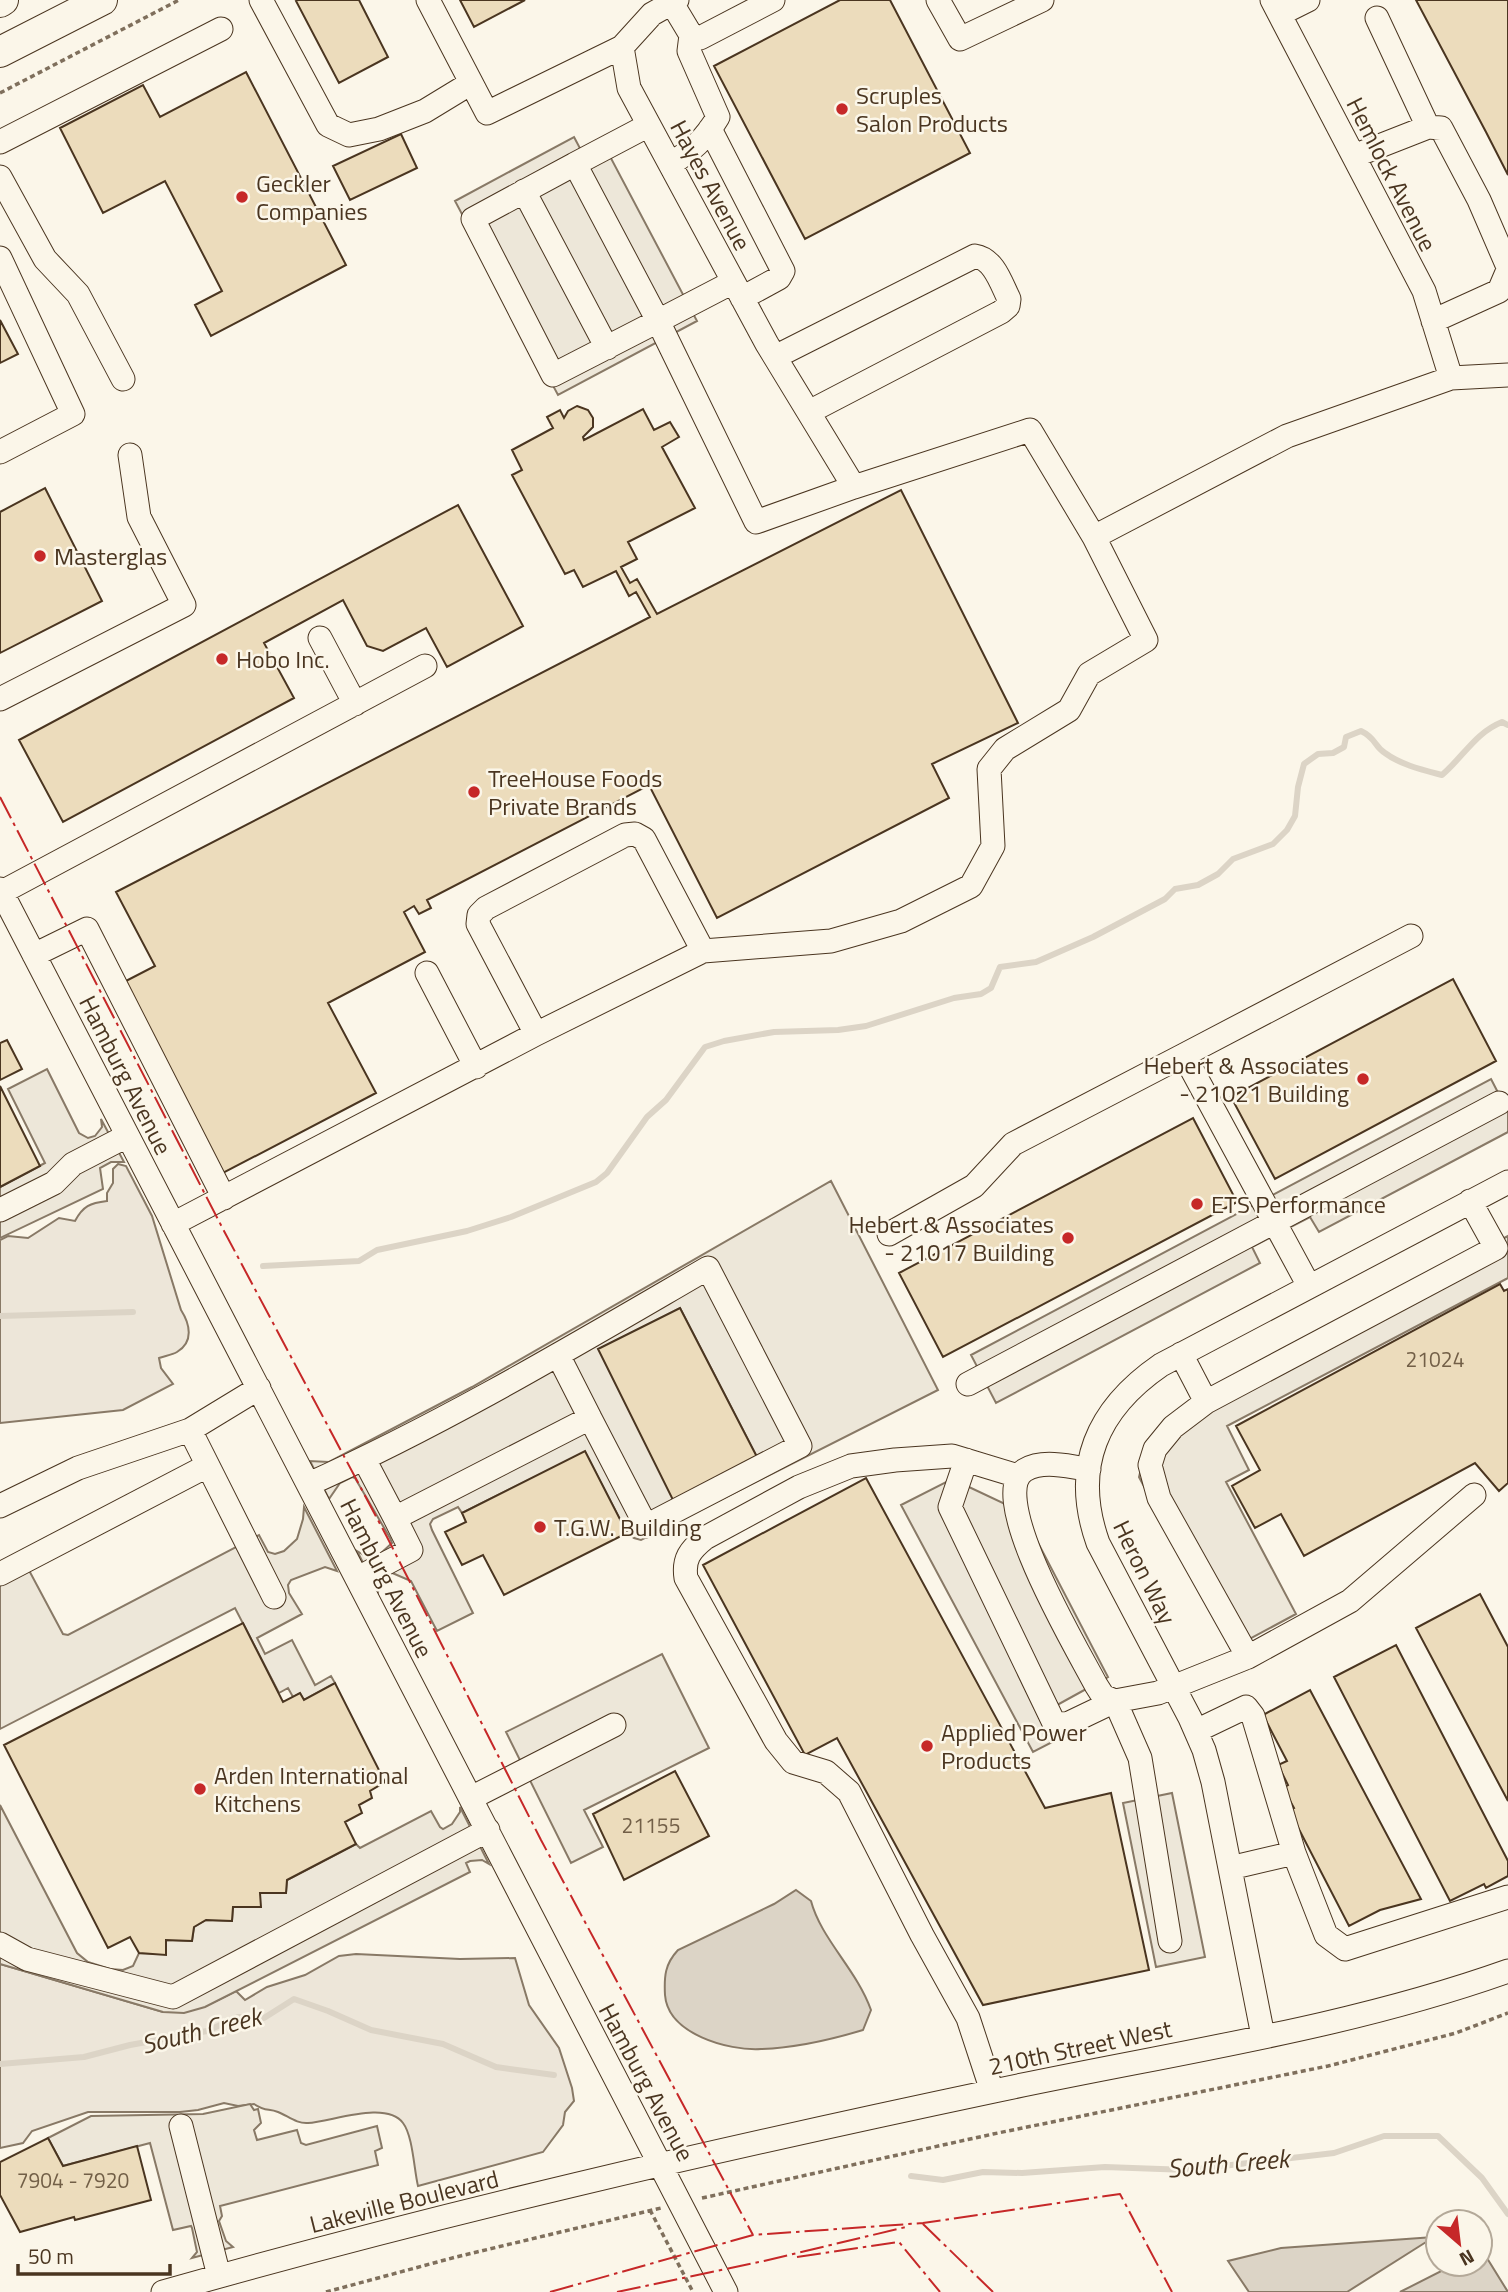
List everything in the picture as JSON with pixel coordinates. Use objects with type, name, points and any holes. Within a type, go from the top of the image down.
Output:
[{"type":"main road","points":[[0,52],[102,0]]},
{"type":"street","points":[[261,0],[328,125],[349,135],[379,129],[425,111],[471,83]]},
{"type":"street","points":[[428,0],[487,113],[622,47],[652,14],[673,1],[691,35],[689,51],[718,117],[705,138],[690,152],[670,164]]},
{"type":"street","points":[[691,35],[700,37],[773,0]]},
{"type":"street","points":[[938,0],[960,39],[1042,0]]},
{"type":"street","points":[[1276,7],[1308,0]]},
{"type":"street","name":"Hemlock Avenue","points":[[1276,7],[1423,291],[1451,379]]},
{"type":"street","points":[[1377,18],[1428,127]]},
{"type":"street","points":[[0,142],[221,29]]},
{"type":"street","name":"Hayes Avenue","points":[[622,47],[629,88],[771,351],[854,487]]},
{"type":"street","points":[[649,125],[473,219],[553,375],[658,321],[738,290],[779,278],[783,271],[710,129]]},
{"type":"street","points":[[1354,156],[1428,127],[1441,128],[1479,200],[1508,269],[1499,290],[1433,321]]},
{"type":"street","points":[[173,1224],[537,1034],[703,951],[831,941],[901,921],[971,886],[993,846],[989,769],[1005,749],[1069,710],[1089,674],[1146,640],[1094,537],[1030,430],[756,522],[658,321],[575,164]]},
{"type":"street","points":[[0,177],[45,259],[78,293],[123,379]]},
{"type":"street","points":[[524,191],[607,348]]},
{"type":"street","points":[[771,351],[975,256],[984,257],[991,264],[1009,299],[1001,313],[808,412]]},
{"type":"street","points":[[0,258],[73,414],[0,452]]},
{"type":"street","points":[[1094,537],[1287,436],[1451,379],[1508,375]]},
{"type":"street","points":[[0,699],[184,605],[139,517],[130,455]]},
{"type":"street","points":[[320,638],[355,704]]},
{"type":"street","points":[[1,891],[425,666]]},
{"type":"street","points":[[537,1034],[478,924],[479,915],[486,908],[625,835],[635,834],[644,839],[703,951]]},
{"type":"street","name":"Hamburg Avenue","points":[[1,891],[726,2292]]},
{"type":"street","points":[[34,955],[87,929],[224,1198]]},
{"type":"street","points":[[889,1234],[974,1186],[1013,1144],[1411,936]]},
{"type":"street","points":[[427,973],[476,1067]]},
{"type":"street","points":[[1184,1055],[1309,1286]]},
{"type":"street","points":[[968,1384],[1499,1103]]},
{"type":"street","points":[[0,1210],[54,1183],[73,1164],[127,1136]]},
{"type":"street","name":"Heron Way","points":[[1263,2036],[1209,1766],[1196,1731],[1098,1543],[1088,1503],[1089,1469],[1098,1435],[1119,1399],[1138,1380],[1181,1354],[1508,1182]]},
{"type":"street","points":[[1248,1657],[1159,1498],[1150,1465],[1154,1449],[1173,1427],[1206,1402],[1502,1245],[1470,1201]]},
{"type":"street","points":[[309,1484],[364,1459],[558,1355],[708,1268],[800,1446],[646,1526],[558,1355]]},
{"type":"street","points":[[1181,1354],[1206,1402]]},
{"type":"street","points":[[0,1506],[78,1468],[190,1430],[259,1388]]},
{"type":"street","points":[[395,1518],[590,1418]]},
{"type":"street","points":[[190,1430],[274,1597]]},
{"type":"street","points":[[992,2091],[968,2018],[922,1936],[849,1793],[826,1772],[793,1762],[776,1741],[686,1578],[684,1563],[692,1549],[705,1538],[799,1487],[851,1466],[952,1456],[1018,1476]]},
{"type":"street","points":[[358,1578],[411,1550],[364,1459]]},
{"type":"street","points":[[966,1460],[950,1507],[1054,1723],[1067,1724],[1115,1701],[1143,1697],[1248,1657],[1350,1601],[1474,1495]]},
{"type":"street","points":[[1089,1469],[1040,1464],[1024,1470],[1018,1476],[1014,1487],[1017,1520],[1028,1552],[1096,1685],[1103,1696],[1115,1701],[1140,1758],[1170,1941]]},
{"type":"street","points":[[0,1574],[207,1466]]},
{"type":"street","points":[[1196,1731],[1246,1707],[1253,1716],[1294,1853],[1326,1935],[1345,1949],[1508,1897]]},
{"type":"street","points":[[471,1798],[614,1725]]},
{"type":"street","points":[[0,1944],[27,1959],[173,1997],[488,1829]]},
{"type":"street","points":[[1230,1868],[1294,1853]]},
{"type":"street","name":"210th Street West","points":[[659,2163],[992,2091],[1381,2012],[1508,1971]]},
{"type":"street","points":[[181,2126],[219,2276]]},
{"type":"street","name":"Lakeville Boulevard","points":[[163,2292],[659,2163]]},
{"type":"path","points":[[0,93],[179,0]]},
{"type":"path","points":[[326,2292],[456,2257],[722,2192],[1328,2066],[1456,2033],[1508,2013]]},
{"type":"path","points":[[650,2210],[693,2292]]},
{"type":"shaded area","points":[[574,137],[584,156],[604,145],[697,321],[558,395],[455,201]]},
{"type":"shaded area","points":[[47,1069],[79,1133],[88,1138],[95,1136],[102,1127],[101,1119],[124,1162],[111,1162],[100,1168],[103,1189],[0,1238],[0,1187],[45,1163],[8,1089]]},
{"type":"shaded area","points":[[1491,1079],[1508,1112],[1508,1132],[1319,1232],[1310,1217],[1252,1247],[1260,1263],[996,1403],[971,1355]]},
{"type":"shaded area","points":[[118,1164],[126,1166],[152,1216],[181,1310],[187,1321],[189,1332],[186,1343],[175,1353],[159,1358],[161,1368],[173,1384],[123,1410],[0,1423],[0,1240],[8,1236],[28,1238],[59,1218],[75,1221],[88,1206],[107,1201],[107,1193],[113,1183],[113,1169]]},
{"type":"shaded area","points":[[831,1181],[938,1390],[641,1540],[627,1533],[585,1452],[462,1513],[458,1507],[433,1519],[430,1524],[432,1530],[473,1613],[437,1631],[411,1581],[390,1572],[381,1579],[378,1592],[357,1551],[369,1558],[380,1554],[392,1543],[355,1478],[340,1483],[329,1499],[310,1461],[329,1462],[472,1387]],"holes":[[[680,1308],[757,1457],[599,1349]]]},
{"type":"shaded area","points":[[1508,1236],[1508,1278],[1227,1426],[1249,1470],[1226,1482],[1296,1614],[1231,1649],[1139,1477],[1147,1444],[1208,1393]]},
{"type":"shaded area","points":[[952,1479],[1022,1512],[1108,1677],[1048,1710],[1062,1737],[1033,1752],[901,1505]]},
{"type":"shaded area","points":[[304,1507],[337,1571],[325,1567],[291,1580],[288,1585],[289,1593],[302,1614],[257,1638],[265,1654],[292,1640],[315,1685],[331,1676],[335,1683],[304,1700],[300,1693],[293,1697],[288,1688],[279,1693],[235,1608],[0,1729],[0,1571],[23,1559],[63,1634],[68,1635],[259,1535],[268,1552],[275,1554],[284,1551],[297,1539]]},
{"type":"shaded area","points":[[662,1654],[709,1748],[584,1810],[603,1847],[571,1863],[506,1732]]},
{"type":"shaded area","points":[[1172,1793],[1205,1957],[1156,1967],[1123,1803]]},
{"type":"shaded area","points":[[0,1805],[77,1953],[88,1962],[110,1969],[123,1970],[133,1966],[139,1953],[165,1954],[166,1940],[192,1941],[194,1927],[206,1920],[232,1921],[233,1907],[260,1907],[260,1893],[286,1893],[287,1880],[356,1844],[360,1848],[431,1811],[443,1829],[452,1824],[460,1812],[460,1807],[489,1864],[482,1860],[466,1863],[470,1872],[205,2007],[184,2013],[163,2012],[0,1964]]},
{"type":"shaded area","points":[[796,1890],[811,1901],[823,1928],[865,1995],[871,2010],[863,2030],[812,2043],[748,2049],[717,2043],[688,2030],[669,2009],[665,1995],[666,1971],[670,1960],[678,1950],[774,1904]]},
{"type":"shaded area","points":[[356,1954],[460,1959],[515,1958],[529,2005],[559,2048],[574,2101],[565,2112],[563,2125],[543,2152],[418,2186],[409,2136],[403,2123],[395,2116],[384,2113],[358,2114],[304,2123],[254,2104],[238,2106],[224,2103],[180,2112],[88,2112],[32,2131],[23,2143],[0,2148],[0,1964],[163,2012],[174,2012],[201,2007],[236,1991],[245,2000],[267,1987],[305,1975],[339,1956]]},
{"type":"shaded area","points":[[250,2104],[254,2110],[258,2109],[261,2123],[254,2130],[257,2140],[297,2130],[301,2143],[306,2145],[377,2126],[382,2148],[375,2151],[378,2165],[220,2206],[222,2216],[219,2221],[226,2241],[233,2247],[192,2258],[197,2252],[192,2228],[173,2230],[150,2143],[63,2166],[48,2138],[91,2116],[203,2114]]},
{"type":"shaded area","points":[[1424,2238],[1424,2243],[1347,2292],[1249,2292],[1228,2261],[1281,2248]]},
{"type":"shaded area","points":[[1494,2269],[1508,2292],[1400,2292],[1428,2278],[1494,2278]]},
{"type":"building","points":[[359,0],[388,57],[339,83],[296,1]]},
{"type":"building","points":[[460,0],[525,0],[474,27]]},
{"type":"building","name":"Scruples Salon Products","points":[[840,0],[890,0],[970,153],[805,239],[714,66]]},
{"type":"building","points":[[1416,0],[1508,0],[1508,175],[1486,132]]},
{"type":"building","name":"Geckler Companies","points":[[246,72],[346,265],[211,336],[195,305],[222,291],[165,181],[103,213],[60,128],[143,85],[160,117]]},
{"type":"building","points":[[401,134],[417,168],[350,200],[333,166]]},
{"type":"building","points":[[0,320],[18,354],[0,363]]},
{"type":"building","name":"TreeHouse Foods Private Brands","points":[[577,406],[588,410],[593,418],[593,427],[583,437],[584,440],[643,409],[654,430],[670,422],[679,437],[662,447],[695,508],[628,542],[637,559],[621,567],[630,583],[637,579],[657,614],[901,490],[1018,723],[932,764],[949,798],[717,918],[649,785],[427,900],[431,908],[419,914],[414,906],[404,912],[425,952],[328,1003],[376,1093],[221,1174],[122,983],[155,966],[116,892],[650,617],[636,592],[629,596],[616,571],[583,587],[574,570],[565,574],[512,475],[522,470],[512,450],[553,428],[547,417],[560,410],[564,418],[568,411]]},
{"type":"building","name":"Masterglas","points":[[45,488],[102,601],[0,653],[0,512]]},
{"type":"building","name":"Hobo Inc.","points":[[458,505],[523,626],[447,667],[426,628],[383,651],[367,646],[343,600],[264,643],[294,698],[63,822],[19,740]]},
{"type":"building","name":"Hebert & Associates - 21021 Building","points":[[1453,979],[1496,1061],[1275,1179],[1231,1097]]},
{"type":"building","points":[[7,1040],[22,1069],[0,1080],[0,1043]]},
{"type":"building","points":[[0,1086],[40,1166],[0,1187]]},
{"type":"building","name":"Hebert & Associates - 21017 Building","points":[[1193,1118],[1237,1202],[943,1357],[899,1273]]},
{"type":"building","points":[[1500,1284],[1504,1291],[1508,1289],[1508,1483],[1499,1491],[1475,1463],[1304,1556],[1281,1514],[1255,1528],[1232,1486],[1260,1470],[1236,1426]]},
{"type":"building","points":[[680,1308],[757,1457],[673,1500],[598,1349]]},
{"type":"building","name":"T.G.W. Building","points":[[585,1451],[627,1533],[504,1595],[483,1555],[462,1565],[445,1532],[466,1522],[462,1513]]},
{"type":"building","name":"Applied Power Products","points":[[866,1478],[1045,1808],[1111,1793],[1149,1970],[983,2005],[837,1738],[805,1755],[703,1565]]},
{"type":"building","points":[[1480,1594],[1508,1647],[1508,1801],[1416,1628]]},
{"type":"building","name":"Arden International Kitchens","points":[[243,1623],[283,1702],[300,1693],[304,1700],[335,1683],[385,1782],[370,1791],[372,1798],[359,1805],[362,1813],[345,1822],[356,1844],[287,1880],[286,1893],[260,1893],[261,1907],[233,1907],[232,1921],[206,1920],[194,1927],[192,1941],[166,1940],[166,1955],[139,1953],[130,1937],[108,1948],[4,1745]]},
{"type":"building","points":[[1396,1645],[1508,1861],[1508,1876],[1486,1888],[1484,1884],[1450,1901],[1334,1677]]},
{"type":"building","points":[[1310,1690],[1421,1899],[1380,1910],[1349,1926],[1289,1810],[1294,1808],[1283,1788],[1288,1785],[1278,1765],[1287,1761],[1263,1715]]},
{"type":"building","points":[[675,1771],[709,1836],[624,1880],[593,1814]]},
{"type":"building","points":[[48,2138],[63,2166],[137,2146],[151,2200],[20,2232],[0,2195],[0,2162]]},
{"type":"waterway","points":[[263,1266],[359,1261],[377,1250],[467,1231],[511,1217],[596,1182],[607,1173],[647,1117],[666,1100],[705,1047],[774,1032],[838,1030],[866,1026],[954,998],[981,994],[991,988],[1000,967],[1036,962],[1093,937],[1165,899],[1175,889],[1198,885],[1218,874],[1233,859],[1273,844],[1287,830],[1295,816],[1304,764],[1318,754],[1333,753],[1344,747],[1346,737],[1361,731],[1370,736],[1381,750],[1398,761],[1442,775],[1484,732],[1502,722],[1508,725]]},
{"type":"waterway","points":[[0,1316],[133,1312]]},
{"type":"waterway","name":"South Creek","points":[[0,2064],[84,2057],[130,2045],[207,2031],[238,2017],[264,2018],[294,1999],[371,2030],[443,2044],[496,2067],[554,2075]]},
{"type":"waterway","name":"South Creek","points":[[911,2176],[943,2180],[983,2172],[1022,2173],[1105,2167],[1188,2170],[1334,2153],[1384,2136],[1438,2136],[1482,2178],[1508,2214]]},
{"type":"power","points":[[0,797],[224,1231],[387,1537],[541,1840],[753,2235]]},
{"type":"power","points":[[550,2292],[753,2235],[923,2223],[1120,2194],[1172,2292]]},
{"type":"power","points":[[923,2224],[993,2292]]},
{"type":"power","points":[[617,2292],[906,2227]]},
{"type":"power","points":[[797,2257],[899,2242],[940,2292]]},
{"type":"place","name":"Scruples Salon Products","points":[[842,109]]},
{"type":"place","name":"Geckler Companies","points":[[242,197]]},
{"type":"place","name":"Masterglas","points":[[40,556]]},
{"type":"place","name":"Hobo Inc.","points":[[222,659]]},
{"type":"place","name":"TreeHouse Foods Private Brands","points":[[474,792]]},
{"type":"place","name":"Hebert & Associates - 21021 Building","points":[[1363,1079]]},
{"type":"place","name":"ETS Performance","points":[[1197,1204]]},
{"type":"place","name":"Hebert & Associates - 21017 Building","points":[[1068,1238]]},
{"type":"place","name":"T.G.W. Building","points":[[540,1527]]},
{"type":"place","name":"Applied Power Products","points":[[927,1746]]},
{"type":"place","name":"Arden International Kitchens","points":[[200,1789]]}]
